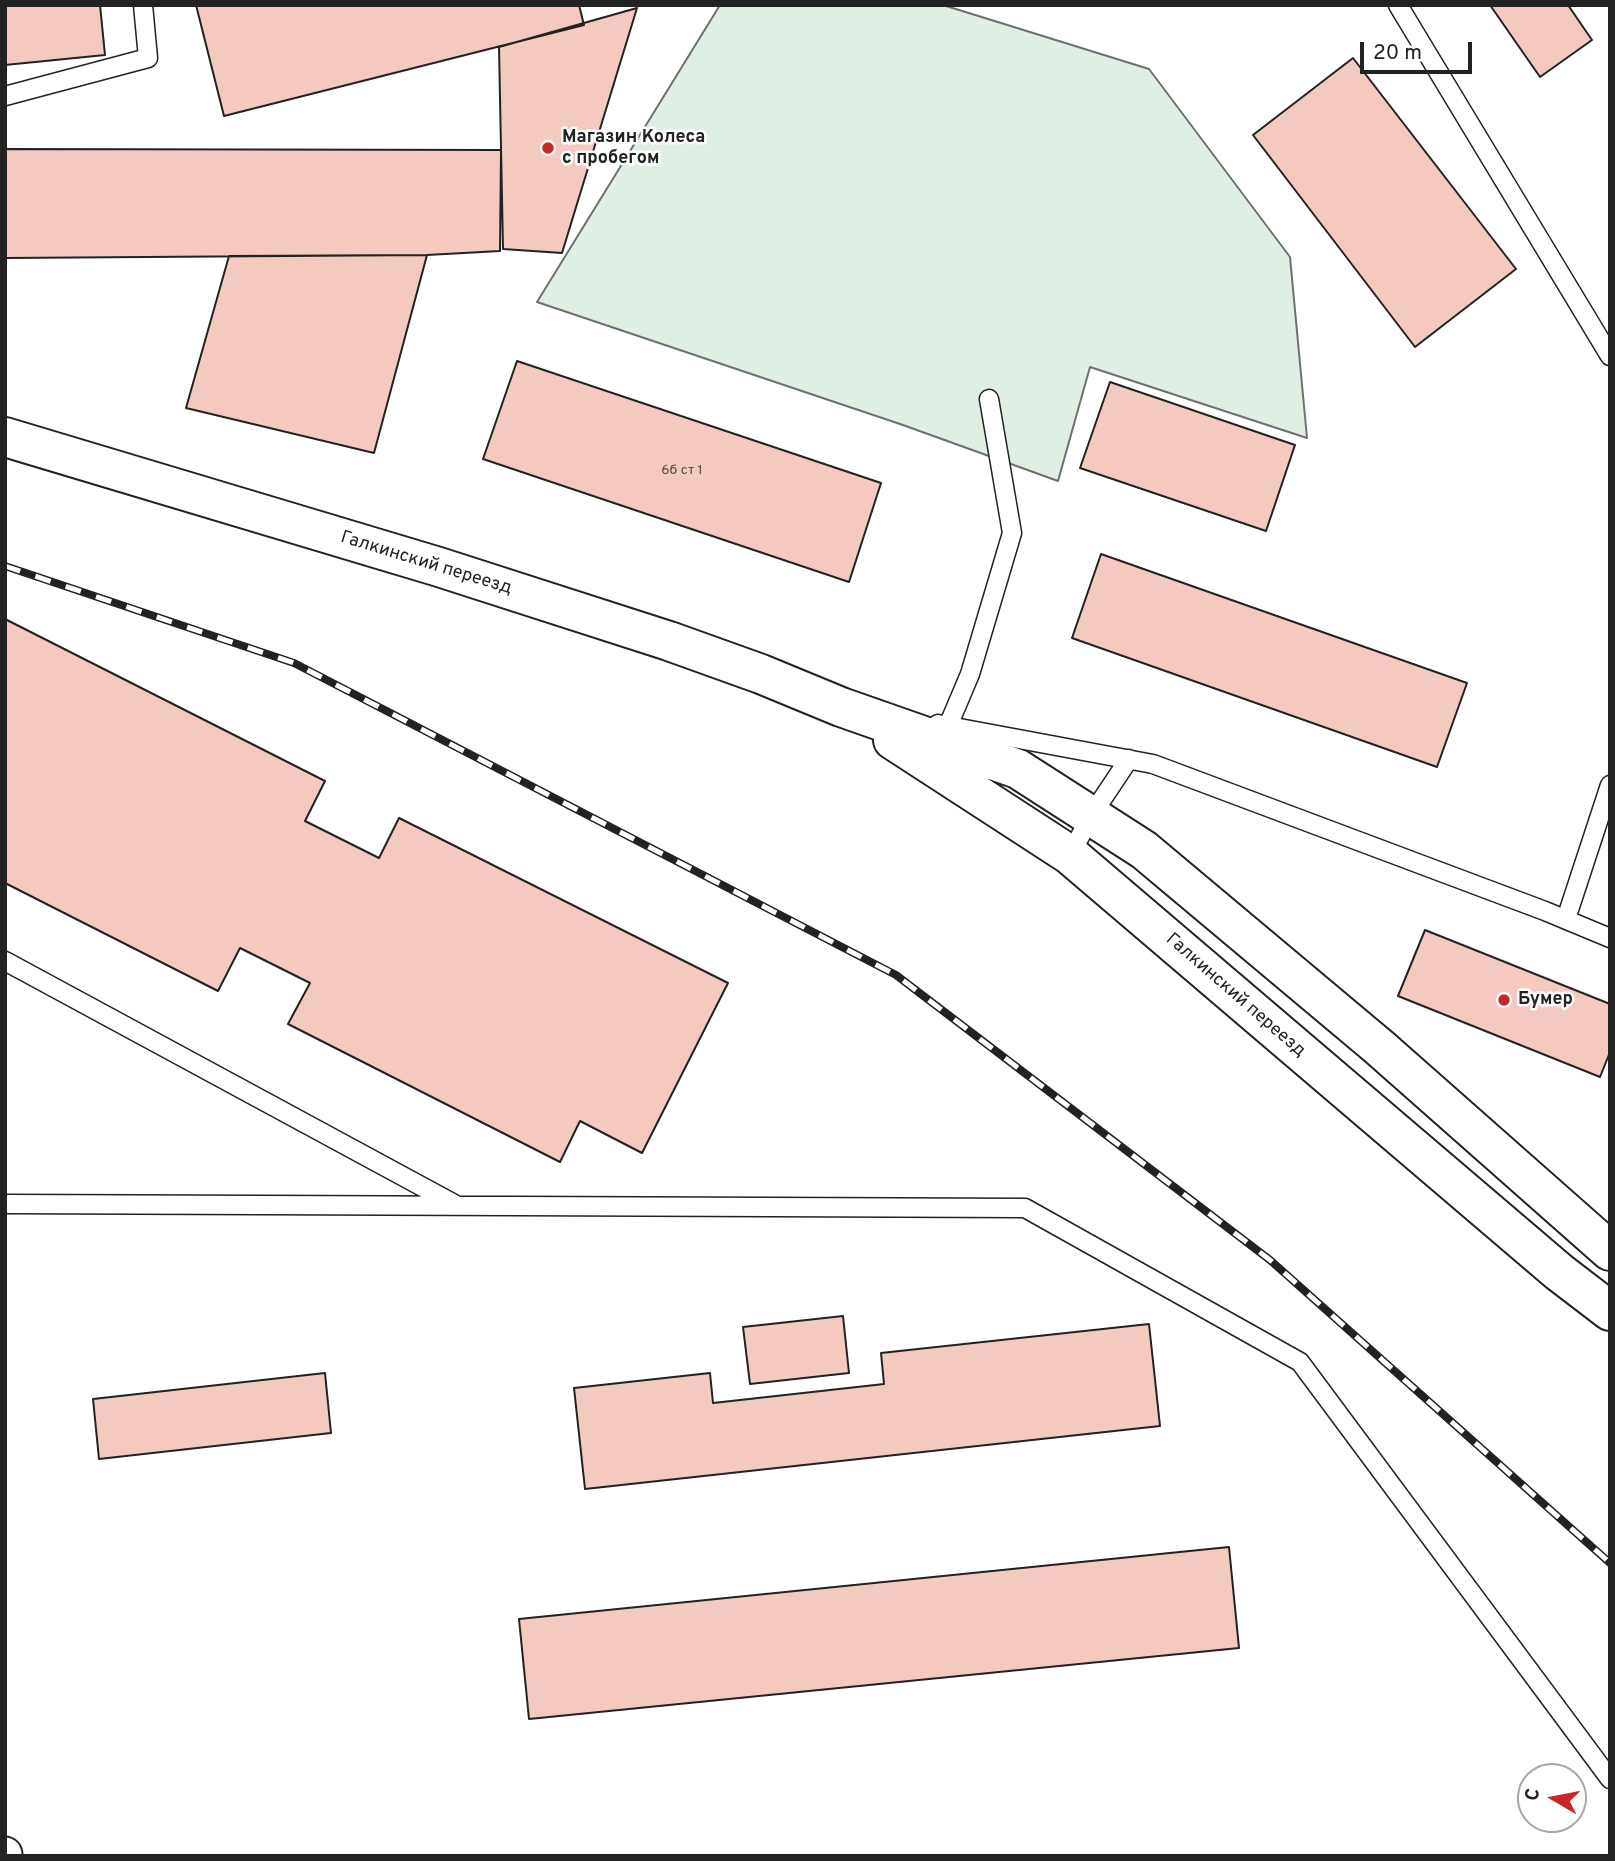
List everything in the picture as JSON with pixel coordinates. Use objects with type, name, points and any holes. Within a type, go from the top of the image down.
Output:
[{"type":"main road","name":"Галкинский переезд","points":[[5,437],[426,563],[669,641],[761,674],[841,707],[1018,769],[1144,850],[1379,1047],[1610,1251]]},
{"type":"main road","name":"Галкинский переезд","points":[[841,707],[1070,855],[1559,1272],[1610,1311]]},
{"type":"lane","points":[[5,96],[148,58],[143,5]]},
{"type":"lane","points":[[1398,5],[1610,356]]},
{"type":"lane","points":[[948,726],[970,674],[1012,533],[989,399]]},
{"type":"lane","points":[[841,707],[1129,759],[1166,769],[1566,919],[1610,938]]},
{"type":"lane","points":[[1070,855],[1091,816],[1129,759]]},
{"type":"lane","points":[[1566,919],[1610,785]]},
{"type":"lane","points":[[5,961],[459,1206]]},
{"type":"lane","points":[[5,1204],[1025,1209],[1300,1362],[1610,1779]]},
{"type":"green space","points":[[720,5],[943,5],[1149,69],[1290,257],[1307,438],[1090,367],[1058,481],[903,425],[537,302]]},
{"type":"building","points":[[5,5],[100,5],[105,55],[5,65]]},
{"type":"building","points":[[196,5],[579,5],[584,25],[224,116]]},
{"type":"building","points":[[1490,5],[1568,5],[1592,40],[1540,77]]},
{"type":"building","name":"Магазин Колеса с пробегом","points":[[637,8],[562,253],[503,249],[499,47]]},
{"type":"building","points":[[1353,58],[1516,269],[1415,347],[1253,135]]},
{"type":"building","points":[[5,149],[501,150],[500,251],[427,255],[5,258]]},
{"type":"building","points":[[427,255],[374,453],[186,408],[229,256]]},
{"type":"building","points":[[517,361],[881,483],[849,582],[483,459]]},
{"type":"building","points":[[1110,382],[1295,445],[1266,531],[1080,468]]},
{"type":"building","points":[[1101,554],[1467,683],[1437,767],[1072,638]]},
{"type":"building","points":[[5,619],[325,781],[305,821],[379,858],[399,818],[728,983],[642,1153],[580,1121],[560,1162],[288,1024],[310,983],[240,948],[218,991],[5,883]]},
{"type":"building","name":"Бумер","points":[[1425,930],[1610,1004],[1610,1052],[1600,1077],[1398,996]]},
{"type":"building","points":[[843,1316],[849,1373],[750,1384],[743,1327]]},
{"type":"building","points":[[1149,1324],[1160,1426],[585,1489],[574,1388],[710,1373],[713,1403],[884,1384],[881,1353]]},
{"type":"building","points":[[325,1373],[331,1433],[99,1459],[93,1399]]},
{"type":"building","points":[[1229,1547],[1239,1648],[529,1719],[519,1619]]},
{"type":"railway","points":[[5,566],[294,663],[896,975],[1270,1260],[1610,1563]]},
{"type":"place","name":"Магазин Колеса с пробегом","points":[[548,148]]},
{"type":"place","name":"Бумер","points":[[1504,1000]]}]
